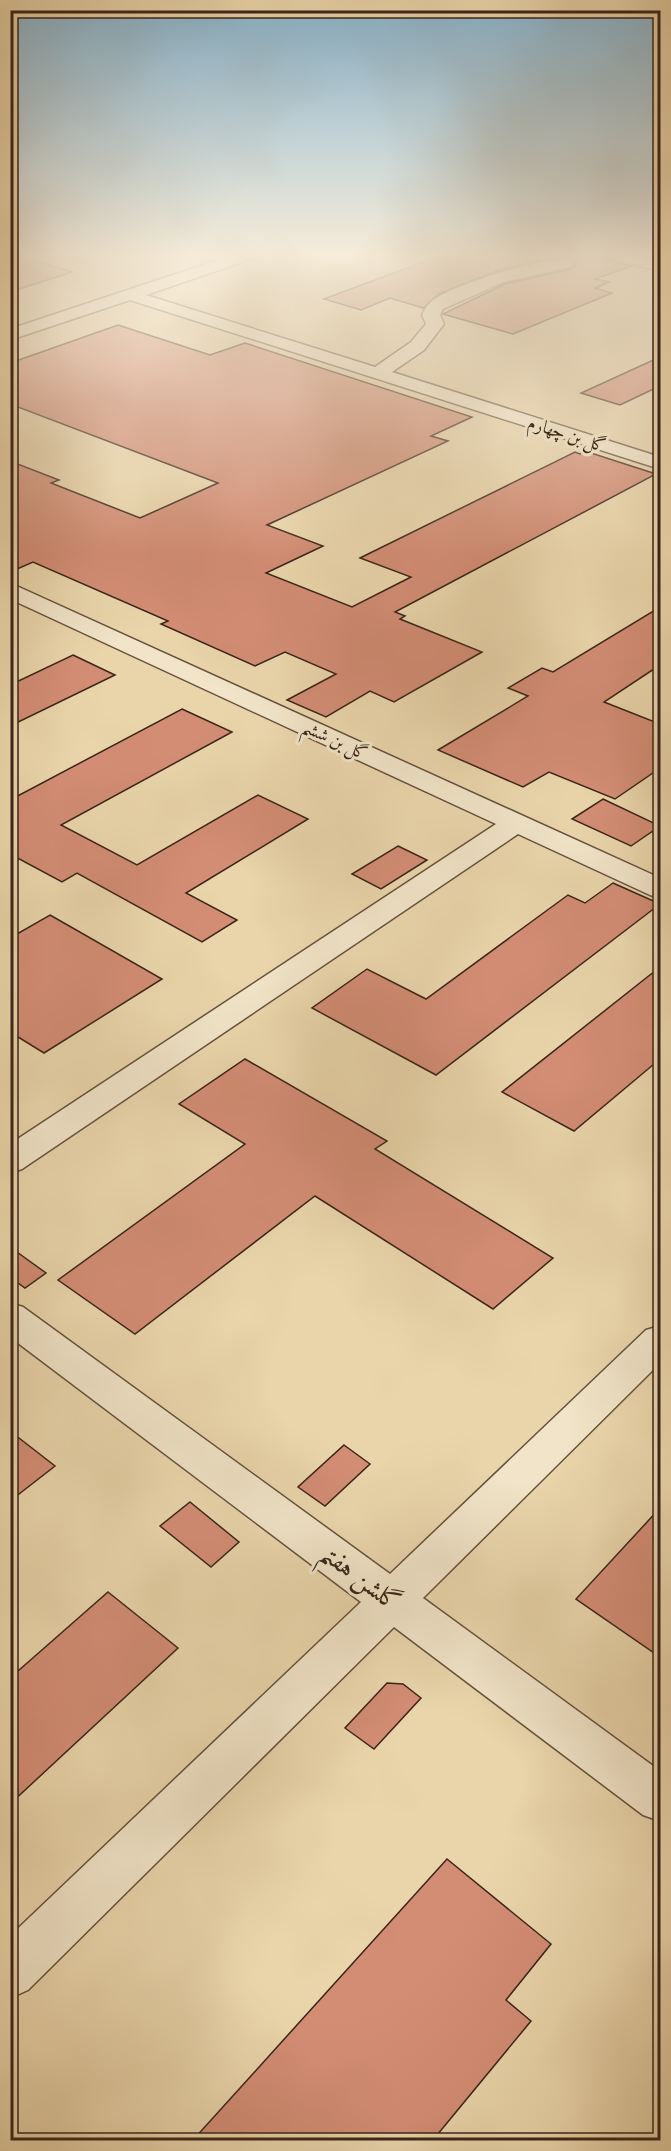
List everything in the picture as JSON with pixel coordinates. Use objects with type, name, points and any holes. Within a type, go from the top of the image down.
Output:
[{"type":"street","name":"گل بن چهارم","points":[[319,354],[660,463]]},
{"type":"street","points":[[377,373],[405,354]]},
{"type":"street","name":"گل بن ششم","points":[[10,590],[660,889]]},
{"type":"street","points":[[10,1161],[516,823]]},
{"type":"street","name":"گلشن هفتم","points":[[10,1317],[660,1799]]},
{"type":"street","points":[[10,1972],[394,1602],[660,1340]]},
{"type":"building","points":[[34,354],[280,354],[472,417],[431,436],[448,441],[267,525],[323,546],[266,573],[352,607],[411,577],[360,558],[575,452],[580,454],[585,451],[656,474],[395,612],[405,616],[400,619],[482,652],[394,702],[370,691],[326,717],[287,700],[336,674],[285,652],[255,666],[161,624],[168,621],[33,562],[10,572],[10,461],[59,480],[51,483],[140,518],[218,483],[10,404],[10,363]]},
{"type":"building","points":[[660,357],[660,386],[620,405],[581,393]]},
{"type":"building","points":[[660,607],[660,665],[604,702],[660,724],[660,768],[615,799],[549,772],[523,787],[438,750],[528,696],[508,688],[542,668],[553,672]]},
{"type":"building","points":[[73,655],[115,675],[10,726],[10,685]]},
{"type":"building","points":[[182,709],[232,732],[61,825],[137,865],[258,795],[308,819],[186,893],[237,920],[202,942],[77,873],[62,882],[10,854],[10,800]]},
{"type":"building","points":[[603,799],[660,826],[631,846],[572,819]]},
{"type":"building","points":[[398,846],[427,860],[381,889],[352,874]]},
{"type":"building","points":[[613,883],[660,904],[436,1075],[312,1008],[367,969],[426,999],[568,895],[585,903]]},
{"type":"building","points":[[50,915],[162,979],[44,1053],[10,1032],[10,938]]},
{"type":"building","points":[[660,967],[660,1059],[574,1131],[502,1092]]},
{"type":"building","points":[[245,1059],[387,1141],[375,1149],[553,1258],[493,1309],[315,1196],[135,1334],[58,1280],[245,1144],[179,1104]]},
{"type":"building","points":[[10,1247],[46,1273],[25,1288],[10,1277]]},
{"type":"building","points":[[10,1431],[55,1466],[10,1501]]},
{"type":"building","points":[[344,1445],[370,1464],[325,1506],[298,1487]]},
{"type":"building","points":[[190,1502],[239,1542],[211,1567],[160,1526]]},
{"type":"building","points":[[660,1508],[660,1657],[576,1599]]},
{"type":"building","points":[[108,1592],[178,1648],[10,1804],[10,1678]]},
{"type":"building","points":[[387,1683],[403,1684],[421,1698],[374,1749],[345,1728]]},
{"type":"building","points":[[447,1859],[551,1944],[506,2000],[531,2021],[433,2140],[193,2140]]}]
